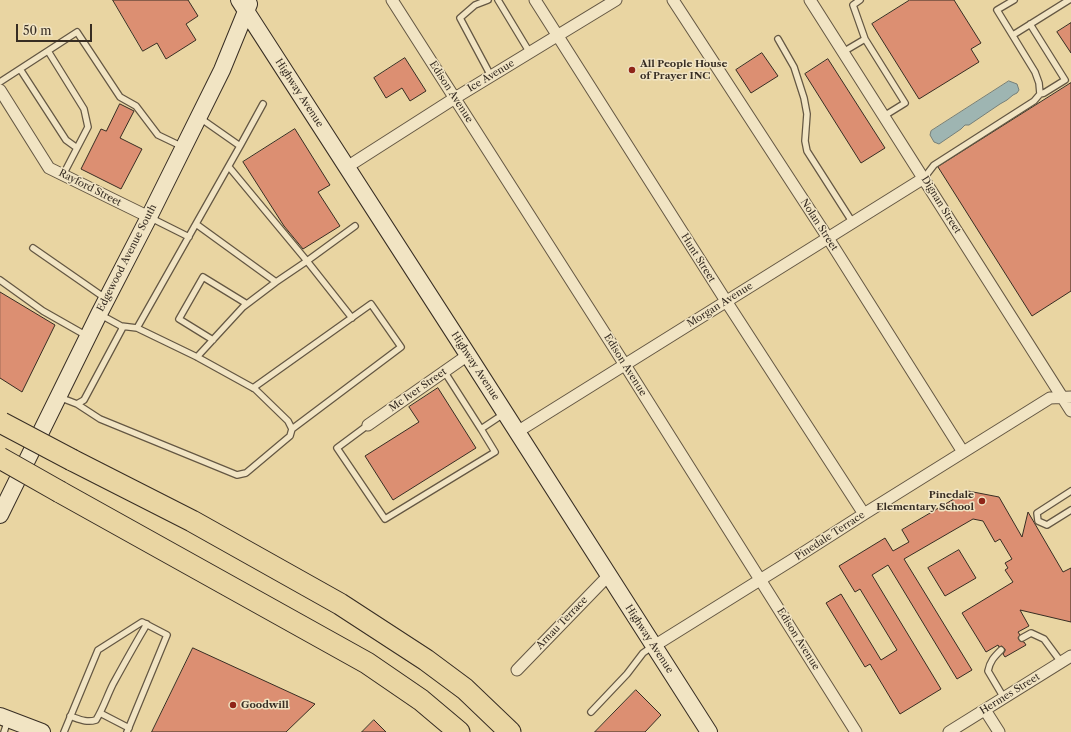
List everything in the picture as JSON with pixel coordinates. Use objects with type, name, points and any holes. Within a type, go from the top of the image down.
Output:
[{"type":"highway","points":[[1,422],[192,521],[340,604],[426,660],[465,689],[510,732]]},
{"type":"highway","points":[[0,458],[367,663],[421,700],[459,732]]},
{"type":"street","name":"Edison Avenue","points":[[392,0],[761,579],[856,732]]},
{"type":"street","name":"Hunt Street","points":[[535,0],[726,301],[864,514]]},
{"type":"street","name":"Ice Avenue","points":[[347,166],[616,0]]},
{"type":"street","name":"Nolan Street","points":[[673,0],[828,238],[963,452]]},
{"type":"street","name":"Dignan Street","points":[[810,0],[1067,397],[1071,411]]},
{"type":"street","name":"Edgewood Avenue South","points":[[0,515],[182,147],[222,70],[245,4]]},
{"type":"street","name":"Highway Avenue","points":[[245,4],[708,732]]},
{"type":"street","name":"Rayford Street","points":[[0,90],[49,168],[148,218]]},
{"type":"street","name":"Morgan Avenue","points":[[517,432],[924,178]]},
{"type":"street","name":"Mc Iver Street","points":[[368,425],[468,355]]},
{"type":"street","name":"Pinedale Terrace","points":[[654,646],[1050,398],[1067,397]]},
{"type":"street","name":"Arnau Terrace","points":[[517,670],[608,576]]},
{"type":"street","name":"Hermes Street","points":[[950,732],[1071,656]]},
{"type":"street","points":[[985,710],[999,732]]},
{"type":"street","points":[[4,722],[42,732]]},
{"type":"lane","points":[[488,0],[475,5],[460,18],[491,76]]},
{"type":"lane","points":[[498,0],[530,53]]},
{"type":"lane","points":[[860,0],[851,2],[865,39],[905,103],[884,116]]},
{"type":"lane","points":[[1014,0],[998,10],[1035,72],[1039,83],[1040,94]]},
{"type":"lane","points":[[1013,35],[1069,0]]},
{"type":"lane","points":[[924,178],[934,166],[1034,102],[1040,94],[1065,80],[1030,24]]},
{"type":"lane","points":[[0,82],[77,32],[120,97],[136,106],[158,135],[182,147]]},
{"type":"lane","points":[[778,39],[794,67],[804,98],[806,114],[806,151],[853,223]]},
{"type":"lane","points":[[843,52],[865,39]]},
{"type":"lane","points":[[48,51],[84,109],[88,127],[64,175]]},
{"type":"lane","points":[[20,69],[66,140],[77,148]]},
{"type":"lane","points":[[138,328],[263,104]]},
{"type":"lane","points":[[198,117],[240,146]]},
{"type":"lane","points":[[229,167],[352,318]]},
{"type":"lane","points":[[148,218],[189,237]]},
{"type":"lane","points":[[196,224],[276,282]]},
{"type":"lane","points":[[197,357],[243,307],[355,226]]},
{"type":"lane","points":[[33,248],[106,300]]},
{"type":"lane","points":[[213,340],[179,319],[203,277],[247,304]]},
{"type":"lane","points":[[0,280],[43,311],[88,337]]},
{"type":"lane","points":[[58,397],[77,404],[100,419],[237,476],[246,473],[290,436],[292,428],[401,347],[371,304],[253,388]]},
{"type":"lane","points":[[99,314],[121,326],[138,328],[197,357],[253,388],[288,421],[292,428]]},
{"type":"lane","points":[[77,404],[84,400],[122,329],[121,326]]},
{"type":"lane","points":[[368,425],[337,448],[385,519],[495,452],[444,371]]},
{"type":"lane","points":[[481,429],[505,413]]},
{"type":"lane","points":[[1071,491],[1037,513],[1038,521],[1047,525],[1071,510]]},
{"type":"lane","points":[[64,732],[98,650],[142,622],[167,634],[128,730],[100,713]]},
{"type":"lane","points":[[70,716],[82,721],[90,722],[96,720],[134,644],[147,624]]},
{"type":"lane","points":[[1022,638],[1031,633],[1044,639],[1061,662]]},
{"type":"lane","points":[[591,712],[626,674],[642,653],[654,646]]},
{"type":"lane","points":[[1001,650],[989,664],[988,671],[1004,698]]},
{"type":"water","points":[[1009,81],[1017,84],[1019,90],[1017,93],[969,125],[965,125],[939,144],[934,142],[930,135],[931,131]]},
{"type":"building","points":[[113,0],[188,0],[198,16],[186,24],[196,40],[166,59],[157,43],[143,51]]},
{"type":"building","points":[[910,0],[954,0],[981,43],[971,49],[979,62],[919,99],[872,24]]},
{"type":"building","points":[[1071,23],[1071,53],[1057,32]]},
{"type":"building","points":[[762,53],[778,76],[751,93],[736,70]]},
{"type":"building","points":[[405,58],[426,91],[410,101],[402,88],[386,98],[374,78]]},
{"type":"building","points":[[828,59],[885,148],[861,163],[805,74]]},
{"type":"building","points":[[1071,83],[1071,291],[1032,316],[938,167]]},
{"type":"building","points":[[120,104],[134,111],[120,138],[142,149],[121,189],[81,169],[101,129],[106,131]]},
{"type":"building","points":[[295,129],[330,185],[318,192],[340,226],[303,249],[284,226],[243,162]]},
{"type":"building","points":[[0,292],[55,325],[22,392],[0,378]]},
{"type":"building","points":[[438,388],[476,448],[393,500],[365,456],[419,422],[409,407]]},
{"type":"building","points":[[968,491],[999,497],[1022,537],[1028,512],[1063,572],[1071,568],[1071,622],[1020,610],[1029,626],[1018,632],[1020,635],[1018,638],[1026,645],[1005,657],[1003,654],[1005,649],[1002,646],[999,647],[998,645],[986,652],[962,613],[1013,582],[1005,570],[1008,568],[1005,563],[1012,559],[1000,539],[995,542],[983,521],[973,519],[904,559],[972,670],[957,679],[888,565],[872,575],[941,689],[900,714],[870,664],[865,667],[826,603],[841,594],[881,660],[897,650],[860,589],[855,592],[839,566],[885,538],[893,551],[909,542],[902,530]]},
{"type":"building","points":[[959,550],[976,578],[945,596],[928,568]]},
{"type":"building","points":[[193,648],[315,704],[286,732],[152,732]]},
{"type":"building","points":[[636,690],[661,715],[645,732],[595,732]]},
{"type":"building","points":[[374,720],[386,732],[362,732]]},
{"type":"place","name":"All People House of Prayer INC","points":[[632,70]]},
{"type":"place","name":"Pinedale Elementary School","points":[[982,501]]},
{"type":"place","name":"Goodwill","points":[[233,705]]}]
